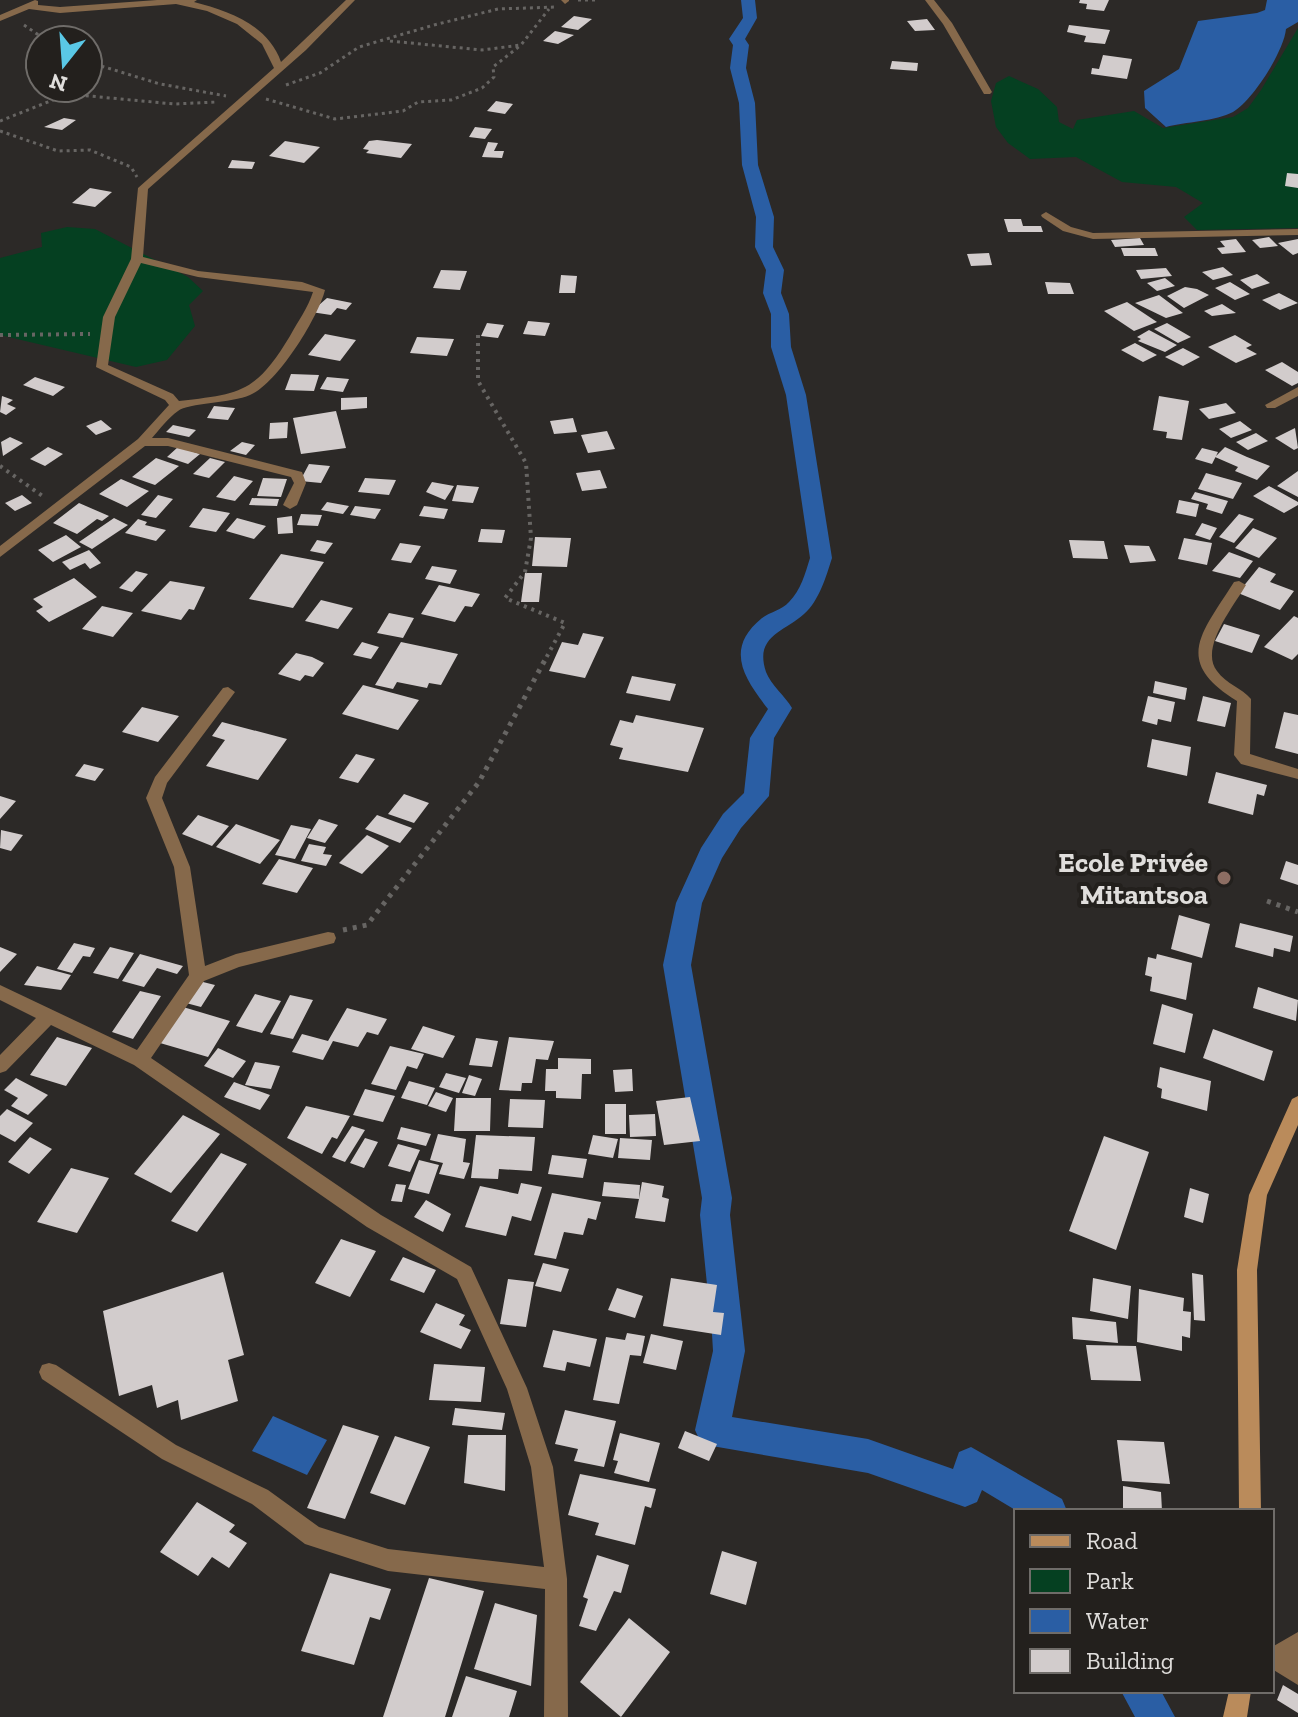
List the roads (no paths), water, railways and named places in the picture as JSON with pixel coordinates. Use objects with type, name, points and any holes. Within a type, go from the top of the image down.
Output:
[{"type":"main road","points":[[1250,1509],[1247,1270],[1258,1195],[1298,1104]]},
{"type":"main road","points":[[1235,1717],[1240,1693]]},
{"type":"street","points":[[0,18],[41,0]]},
{"type":"street","points":[[28,6],[60,10],[193,0]]},
{"type":"street","points":[[176,405],[169,397],[102,367],[109,317],[137,259],[143,188],[279,69],[351,0]]},
{"type":"street","points":[[929,0],[947,23],[987,92]]},
{"type":"street","points":[[163,2],[194,4],[239,22],[263,39],[279,69]]},
{"type":"street","points":[[1046,215],[1067,229],[1093,236],[1298,232]]},
{"type":"street","points":[[0,553],[142,442],[176,405],[239,399],[252,393],[279,365],[319,290],[302,285],[198,274],[137,259]]},
{"type":"street","points":[[1271,405],[1298,391]]},
{"type":"street","points":[[142,442],[168,442],[297,475],[300,483],[290,505]]},
{"type":"street","points":[[1239,585],[1203,651],[1204,666],[1216,683],[1244,699],[1242,755],[1246,760],[1298,774]]},
{"type":"street","points":[[198,976],[182,867],[154,798],[160,781],[228,692]]},
{"type":"street","points":[[140,1060],[198,976],[236,961],[328,938]]},
{"type":"street","points":[[0,992],[140,1060],[374,1221],[464,1273],[511,1374],[542,1467],[556,1579],[556,1717]]},
{"type":"street","points":[[0,1066],[50,1015]]},
{"type":"street","points":[[49,1372],[169,1452],[260,1497],[313,1536],[388,1560],[556,1579]]},
{"type":"street","points":[[1298,1643],[1275,1659],[1298,1674]]},
{"type":"water","points":[[1267,0],[1298,0],[1298,22],[1286,29],[1274,62],[1241,106],[1218,117],[1166,127],[1145,108],[1144,91],[1179,69],[1198,21],[1257,13],[1265,10]]},
{"type":"water","points":[[273,1416],[327,1440],[307,1475],[252,1451]]},
{"type":"waterway","points":[[748,0],[750,18],[737,39],[741,45],[738,68],[747,103],[750,165],[765,217],[764,247],[775,270],[772,293],[780,314],[781,347],[796,395],[821,558],[813,584],[796,609],[771,623],[760,635],[751,657],[756,677],[780,708],[762,738],[756,796],[732,821],[710,855],[689,903],[677,965],[717,1198],[715,1215],[728,1334],[729,1351],[712,1430],[868,1456],[965,1490],[971,1464],[1047,1509]]},
{"type":"waterway","points":[[1141,1693],[1156,1717]]},
{"type":"place","name":"Ecole Privée Mitantsoa","points":[[1224,878]]}]
